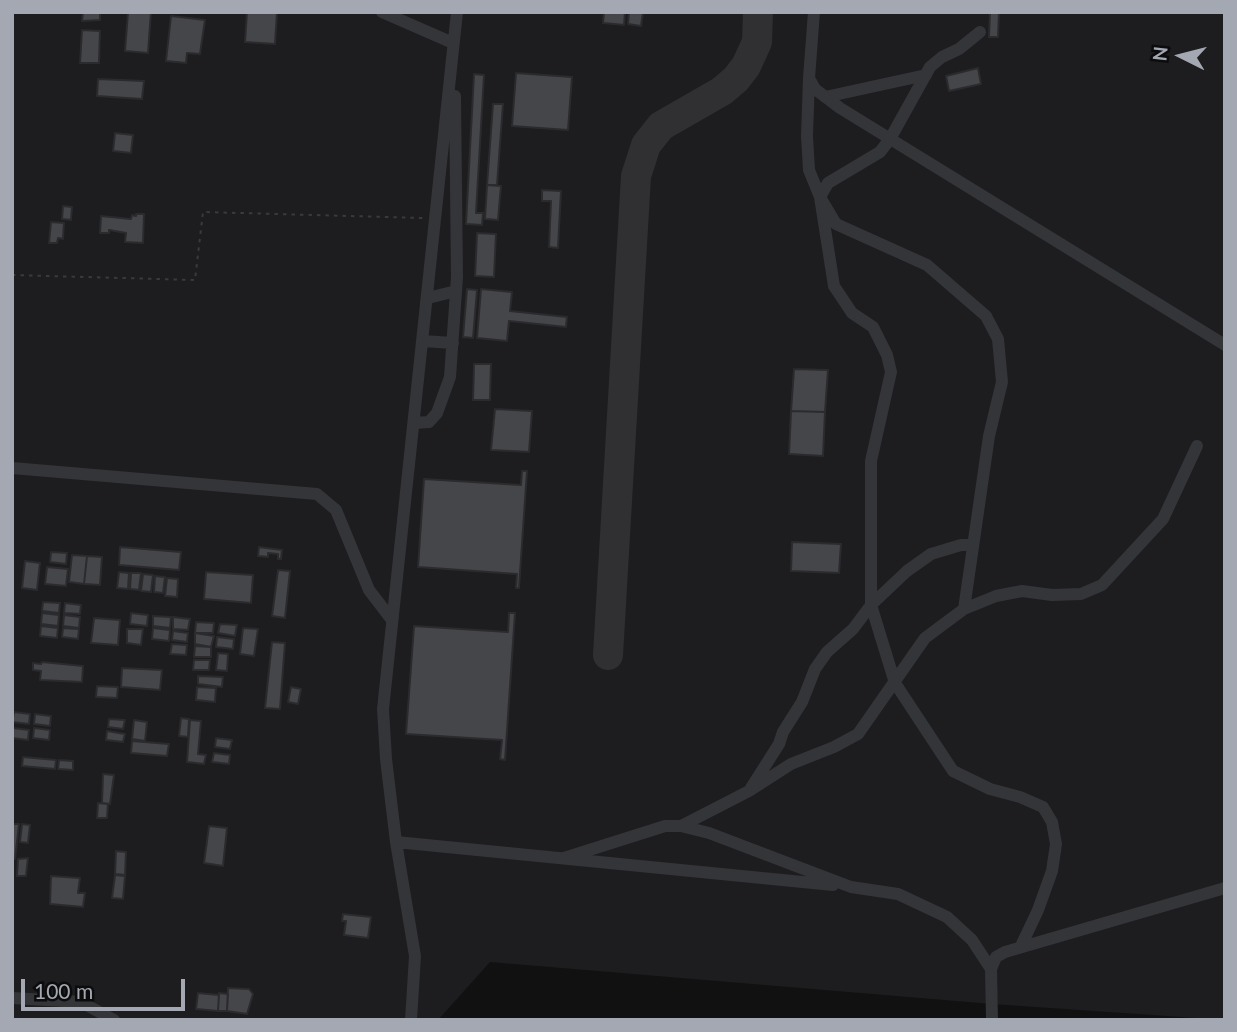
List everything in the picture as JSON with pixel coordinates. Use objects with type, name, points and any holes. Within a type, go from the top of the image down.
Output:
[{"type":"lane","points":[[382,12],[453,43]]},
{"type":"lane","points":[[411,1020],[415,956],[396,842],[383,709],[457,12]]},
{"type":"lane","points":[[814,12],[807,136],[809,170],[820,197],[836,224],[927,265],[986,316],[998,339],[1002,382],[989,436],[964,609]]},
{"type":"lane","points":[[980,32],[960,49],[930,68],[880,152],[828,183],[820,197],[834,286],[852,313],[873,327],[887,355],[891,372],[871,461],[871,605],[895,683],[953,771],[990,789],[1044,807],[1052,822],[1056,844],[1052,871],[1021,946]]},
{"type":"lane","points":[[414,423],[429,422],[437,413],[450,377],[458,234],[453,43]]},
{"type":"lane","points":[[825,97],[926,75]]},
{"type":"lane","points":[[809,78],[812,86],[825,97],[890,139],[1225,345]]},
{"type":"lane","points":[[428,298],[456,291]]},
{"type":"lane","points":[[423,341],[453,342]]},
{"type":"lane","points":[[681,826],[749,791],[791,764],[858,734],[925,638],[964,609],[996,596],[1022,591],[1052,595],[1081,594],[1102,585],[1163,519],[1197,446]]},
{"type":"lane","points":[[12,468],[317,494],[336,510],[369,590],[392,620]]},
{"type":"lane","points":[[749,791],[793,717],[815,669],[827,652],[853,629],[871,605],[907,571],[931,554],[961,545],[972,545]]},
{"type":"lane","points":[[564,858],[665,826],[681,826],[709,832],[851,887]]},
{"type":"lane","points":[[396,842],[851,887],[898,894],[947,917],[972,940],[991,969]]},
{"type":"lane","points":[[992,1020],[991,969],[996,957],[1021,946],[1225,888]]},
{"type":"lane","points":[[12,998],[81,1002],[114,1020]]},
{"type":"path","points":[[12,275],[195,280],[203,212],[437,218]]},
{"type":"shaded area","points":[[12,12],[1225,12],[1225,1020],[992,1004],[490,962],[438,1020],[12,1020]]},
{"type":"building","points":[[83,12],[100,12],[100,20],[82,21]]},
{"type":"building","points":[[128,12],[151,12],[148,53],[125,51]]},
{"type":"building","points":[[247,12],[277,12],[275,44],[245,42]]},
{"type":"building","points":[[604,12],[625,12],[624,25],[603,23]]},
{"type":"building","points":[[629,12],[643,12],[641,26],[628,24]]},
{"type":"building","points":[[990,12],[999,12],[998,37],[989,37]]},
{"type":"building","points":[[171,16],[205,20],[200,54],[187,53],[186,63],[166,61]]},
{"type":"building","points":[[82,30],[100,31],[99,63],[80,63]]},
{"type":"building","points":[[978,68],[981,84],[949,91],[946,76]]},
{"type":"building","points":[[516,73],[572,77],[568,130],[512,126]]},
{"type":"building","points":[[474,74],[484,75],[476,213],[483,213],[482,225],[466,224]]},
{"type":"building","points":[[98,79],[144,81],[142,99],[97,96]]},
{"type":"building","points":[[493,104],[503,104],[497,185],[487,185]]},
{"type":"building","points":[[115,133],[133,135],[131,153],[113,151]]},
{"type":"building","points":[[487,185],[501,186],[498,220],[485,219]]},
{"type":"building","points":[[542,190],[561,191],[558,248],[549,247],[551,201],[542,201]]},
{"type":"building","points":[[63,206],[72,207],[71,220],[62,219]]},
{"type":"building","points":[[144,214],[143,243],[125,242],[126,233],[109,230],[109,233],[100,233],[101,216],[131,219],[132,215]]},
{"type":"building","points":[[51,222],[64,223],[63,239],[58,238],[57,243],[49,243]]},
{"type":"building","points":[[477,233],[496,234],[494,277],[475,276]]},
{"type":"building","points":[[467,289],[477,290],[473,338],[463,337]]},
{"type":"building","points":[[481,289],[512,292],[510,311],[567,317],[566,327],[509,321],[507,341],[477,338]]},
{"type":"building","points":[[474,364],[491,364],[490,400],[473,400]]},
{"type":"building","points":[[794,369],[828,370],[825,412],[791,411]]},
{"type":"building","points":[[495,409],[532,411],[529,452],[491,450]]},
{"type":"building","points":[[791,411],[825,412],[823,456],[789,454]]},
{"type":"building","points":[[522,471],[527,471],[519,588],[516,588],[517,574],[418,567],[424,479],[521,485]]},
{"type":"building","points":[[792,542],[841,544],[839,573],[791,571]]},
{"type":"building","points":[[120,547],[181,552],[179,570],[119,565]]},
{"type":"building","points":[[259,547],[282,550],[281,559],[278,559],[278,554],[258,556]]},
{"type":"building","points":[[51,552],[67,553],[66,564],[50,562]]},
{"type":"building","points":[[72,555],[87,556],[84,584],[69,582]]},
{"type":"building","points":[[87,556],[102,557],[100,585],[84,584]]},
{"type":"building","points":[[25,561],[40,563],[37,590],[22,588]]},
{"type":"building","points":[[47,567],[68,569],[66,586],[45,584]]},
{"type":"building","points":[[278,570],[290,571],[285,618],[272,616]]},
{"type":"building","points":[[119,572],[129,573],[128,589],[117,588]]},
{"type":"building","points":[[206,572],[253,575],[251,603],[204,599]]},
{"type":"building","points":[[131,573],[141,573],[139,590],[130,589]]},
{"type":"building","points":[[143,574],[153,575],[151,592],[141,591]]},
{"type":"building","points":[[155,576],[165,577],[163,593],[154,592]]},
{"type":"building","points":[[167,578],[178,579],[177,597],[165,596]]},
{"type":"building","points":[[43,602],[60,603],[59,613],[42,611]]},
{"type":"building","points":[[65,603],[81,605],[80,614],[64,613]]},
{"type":"building","points":[[42,613],[59,615],[58,626],[41,624]]},
{"type":"building","points":[[131,613],[148,615],[147,626],[130,624]]},
{"type":"building","points":[[509,613],[515,613],[505,760],[500,759],[502,740],[406,734],[414,626],[508,632]]},
{"type":"building","points":[[64,615],[80,617],[79,628],[63,626]]},
{"type":"building","points":[[153,616],[171,617],[170,628],[153,626]]},
{"type":"building","points":[[173,617],[190,619],[188,630],[173,629]]},
{"type":"building","points":[[94,618],[120,620],[118,645],[91,643]]},
{"type":"building","points":[[196,622],[214,623],[213,633],[195,633]]},
{"type":"building","points":[[220,624],[237,625],[235,636],[218,633]]},
{"type":"building","points":[[41,626],[58,628],[57,638],[40,636]]},
{"type":"building","points":[[63,628],[79,629],[78,639],[62,637]]},
{"type":"building","points":[[153,628],[170,630],[169,641],[152,639]]},
{"type":"building","points":[[243,628],[258,629],[254,656],[240,654]]},
{"type":"building","points":[[127,629],[143,629],[141,645],[127,643]]},
{"type":"building","points":[[173,631],[188,633],[187,642],[172,640]]},
{"type":"building","points":[[195,633],[214,636],[211,647],[195,644]]},
{"type":"building","points":[[217,637],[234,639],[233,649],[216,647]]},
{"type":"building","points":[[272,642],[285,643],[280,709],[265,708]]},
{"type":"building","points":[[172,644],[187,645],[186,655],[170,654]]},
{"type":"building","points":[[195,646],[211,647],[211,657],[194,657]]},
{"type":"building","points":[[218,653],[228,654],[227,671],[216,670]]},
{"type":"building","points":[[194,660],[210,660],[209,670],[193,670]]},
{"type":"building","points":[[33,663],[83,666],[82,682],[40,680],[41,671],[33,670]]},
{"type":"building","points":[[122,668],[162,670],[160,690],[121,687]]},
{"type":"building","points":[[198,676],[223,677],[222,687],[198,684]]},
{"type":"building","points":[[97,686],[118,687],[117,698],[96,697]]},
{"type":"building","points":[[197,687],[216,688],[215,702],[196,700]]},
{"type":"building","points":[[291,687],[301,689],[298,704],[288,702]]},
{"type":"building","points":[[14,712],[30,714],[29,724],[12,722]]},
{"type":"building","points":[[35,714],[51,716],[50,726],[34,724]]},
{"type":"building","points":[[181,718],[189,719],[188,737],[179,736]]},
{"type":"building","points":[[109,719],[125,720],[123,729],[108,727]]},
{"type":"building","points":[[134,720],[147,722],[145,741],[132,739]]},
{"type":"building","points":[[190,720],[201,721],[198,754],[206,755],[204,764],[187,762]]},
{"type":"building","points":[[13,728],[29,730],[28,740],[12,738]]},
{"type":"building","points":[[34,728],[50,730],[49,740],[33,738]]},
{"type":"building","points":[[107,731],[125,734],[123,742],[106,740]]},
{"type":"building","points":[[216,738],[232,740],[230,749],[215,747]]},
{"type":"building","points":[[132,741],[169,744],[167,756],[131,753]]},
{"type":"building","points":[[214,753],[230,755],[229,764],[212,762]]},
{"type":"building","points":[[23,757],[56,760],[55,769],[22,766]]},
{"type":"building","points":[[59,760],[73,761],[73,770],[58,769]]},
{"type":"building","points":[[103,774],[114,775],[110,804],[102,803]]},
{"type":"building","points":[[98,803],[108,804],[107,818],[97,818]]},
{"type":"building","points":[[12,824],[19,824],[15,859],[12,859]]},
{"type":"building","points":[[22,824],[30,825],[28,843],[20,842]]},
{"type":"building","points":[[209,826],[227,828],[223,866],[204,863]]},
{"type":"building","points":[[116,851],[126,852],[125,875],[115,874]]},
{"type":"building","points":[[28,858],[26,876],[17,876],[18,859]]},
{"type":"building","points":[[115,875],[125,876],[123,899],[112,898]]},
{"type":"building","points":[[51,876],[80,878],[78,893],[85,893],[83,907],[50,904]]},
{"type":"building","points":[[343,914],[371,917],[368,938],[344,935],[346,921],[342,921]]},
{"type":"building","points":[[228,988],[249,989],[253,994],[247,1014],[227,1011]]},
{"type":"building","points":[[198,993],[219,995],[218,1011],[196,1009]]},
{"type":"building","points":[[219,993],[228,994],[227,1011],[218,1011]]},
{"type":"taxiway","points":[[608,655],[636,176],[646,145],[661,126],[722,91],[746,66],[757,42],[758,12]]}]
